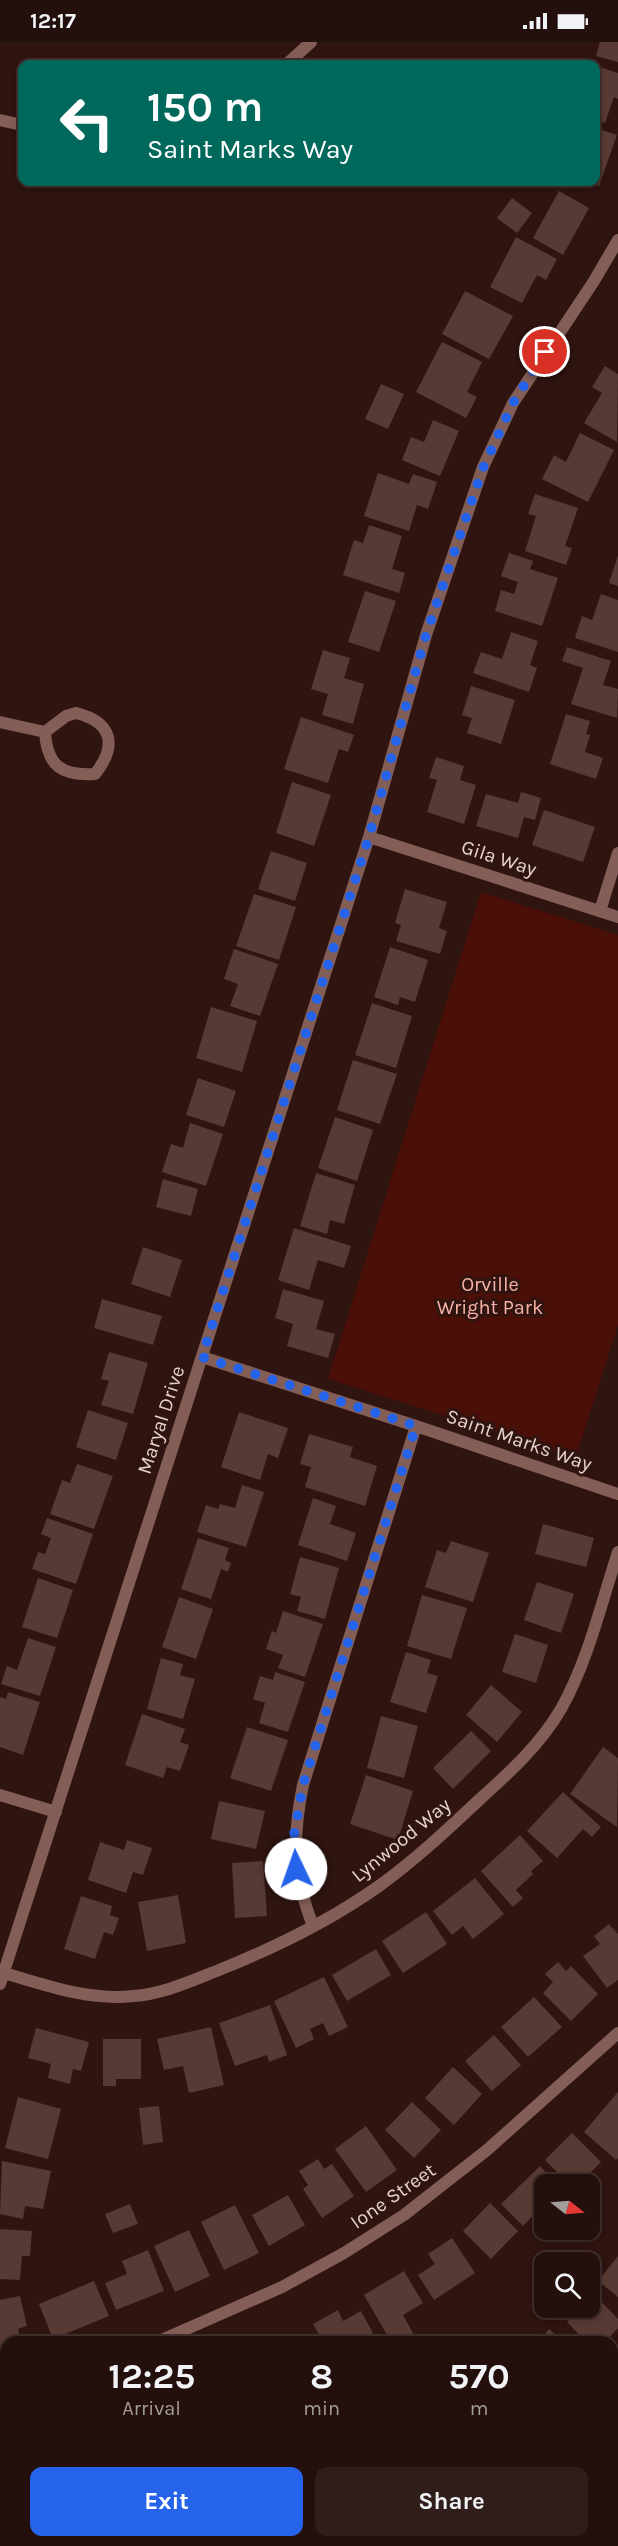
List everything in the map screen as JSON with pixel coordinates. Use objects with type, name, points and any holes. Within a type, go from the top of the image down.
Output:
[{"type":"street","points":[[291,60],[310,42]]},
{"type":"street","points":[[0,120],[18,124]]},
{"type":"street","name":"Maryal Drive","points":[[2,1978],[369,837],[426,635],[483,468],[513,403],[594,281],[618,240]]},
{"type":"street","points":[[0,722],[45,732],[66,716],[76,713],[88,716],[100,722],[106,732],[109,745],[105,762],[95,774],[77,775],[63,771],[53,762],[46,744],[45,732]]},
{"type":"street","name":"Gila Way","points":[[369,837],[618,917]]},
{"type":"street","points":[[600,911],[618,853]]},
{"type":"street","name":"Saint Marks Way","points":[[202,1357],[618,1494]]},
{"type":"street","points":[[313,1926],[296,1869],[294,1835],[298,1807],[416,1426]]},
{"type":"street","name":"Lynwood Way","points":[[2,1978],[100,1997],[132,1996],[179,1986],[244,1960],[313,1926],[379,1886],[423,1852],[516,1766],[540,1740],[560,1710],[576,1678],[618,1552]]},
{"type":"street","points":[[0,1795],[56,1812]]},
{"type":"street","name":"Ione Street","points":[[184,2336],[344,2253],[404,2215],[487,2150],[618,2033]]},
{"type":"green space","name":"Orville Wright Park","points":[[481,892],[618,935],[618,1325],[576,1457],[328,1379]]},
{"type":"building","points":[[600,42],[618,42],[618,62],[596,56]]},
{"type":"building","points":[[600,67],[618,73],[618,99],[614,97],[605,123],[600,121]]},
{"type":"building","points":[[600,129],[617,135],[600,183]]},
{"type":"building","points":[[559,191],[589,208],[563,255],[533,238]]},
{"type":"building","points":[[512,198],[532,213],[517,233],[497,218]]},
{"type":"building","points":[[516,237],[557,259],[546,280],[537,275],[522,303],[490,287]]},
{"type":"building","points":[[465,291],[513,316],[489,359],[442,334]]},
{"type":"building","points":[[442,342],[482,362],[467,392],[477,397],[466,418],[416,392]]},
{"type":"building","points":[[605,366],[618,374],[617,442],[584,423],[602,393],[592,387]]},
{"type":"building","points":[[381,384],[404,394],[388,429],[365,419]]},
{"type":"building","points":[[433,420],[459,431],[440,476],[402,460],[411,437],[424,442]]},
{"type":"building","points":[[580,433],[614,450],[588,502],[542,479],[554,455],[566,462]]},
{"type":"building","points":[[378,473],[409,484],[413,474],[437,482],[428,509],[417,505],[409,531],[364,516]]},
{"type":"building","points":[[535,494],[578,508],[565,546],[572,548],[566,565],[525,551],[536,516],[528,514]]},
{"type":"building","points":[[369,525],[402,536],[392,569],[405,573],[399,593],[343,575],[354,540],[363,543]]},
{"type":"building","points":[[509,553],[533,561],[530,569],[558,578],[542,626],[495,611],[501,590],[514,594],[518,582],[501,576]]},
{"type":"building","points":[[618,555],[618,586],[609,583]]},
{"type":"building","points":[[365,591],[396,601],[379,652],[348,642]]},
{"type":"building","points":[[601,594],[618,600],[618,652],[575,638],[582,616],[592,620]]},
{"type":"building","points":[[511,632],[538,641],[530,665],[537,668],[529,692],[473,673],[481,652],[502,659]]},
{"type":"building","points":[[567,647],[611,661],[603,685],[618,689],[617,718],[571,704],[583,668],[562,661]]},
{"type":"building","points":[[323,650],[350,658],[344,678],[364,684],[353,724],[322,715],[328,694],[311,689]]},
{"type":"building","points":[[471,686],[515,700],[501,744],[467,733],[472,718],[462,715]]},
{"type":"building","points":[[566,714],[590,721],[586,734],[590,735],[585,752],[603,758],[596,779],[550,764]]},
{"type":"building","points":[[301,717],[354,735],[348,752],[339,749],[328,783],[284,769]]},
{"type":"building","points":[[436,757],[464,766],[460,780],[476,785],[464,824],[427,812],[437,780],[429,778]]},
{"type":"building","points":[[292,782],[331,795],[314,846],[276,833]]},
{"type":"building","points":[[521,792],[541,798],[535,820],[524,817],[518,838],[476,826],[486,794],[518,803]]},
{"type":"building","points":[[544,810],[595,827],[583,862],[532,845]]},
{"type":"building","points":[[271,851],[307,863],[295,901],[258,889]]},
{"type":"building","points":[[405,889],[447,902],[439,928],[447,931],[440,954],[396,941],[401,925],[395,923]]},
{"type":"building","points":[[254,894],[296,907],[279,960],[236,946]]},
{"type":"building","points":[[390,947],[428,960],[415,1002],[400,997],[398,1005],[374,997]]},
{"type":"building","points":[[234,949],[278,964],[260,1016],[230,1006],[238,984],[224,979]]},
{"type":"building","points":[[372,1003],[412,1016],[396,1068],[355,1055]]},
{"type":"building","points":[[211,1007],[257,1021],[242,1072],[196,1058]]},
{"type":"building","points":[[353,1060],[397,1074],[380,1124],[337,1110]]},
{"type":"building","points":[[198,1078],[236,1091],[224,1127],[186,1115]]},
{"type":"building","points":[[335,1117],[373,1130],[357,1181],[318,1168]]},
{"type":"building","points":[[190,1123],[223,1134],[206,1186],[162,1172],[171,1144],[183,1148]]},
{"type":"building","points":[[316,1173],[355,1185],[344,1224],[330,1220],[327,1234],[300,1226]]},
{"type":"building","points":[[163,1179],[198,1189],[191,1216],[156,1207]]},
{"type":"building","points":[[294,1228],[351,1246],[344,1268],[318,1260],[309,1290],[278,1280]]},
{"type":"building","points":[[143,1247],[182,1260],[170,1297],[131,1284]]},
{"type":"building","points":[[283,1289],[324,1301],[316,1329],[335,1334],[328,1358],[287,1346],[293,1324],[275,1318]]},
{"type":"building","points":[[102,1299],[162,1316],[153,1345],[94,1328]]},
{"type":"building","points":[[109,1352],[148,1363],[133,1414],[101,1405],[109,1381],[101,1379]]},
{"type":"building","points":[[88,1410],[128,1423],[116,1460],[76,1447]]},
{"type":"building","points":[[239,1412],[288,1428],[278,1458],[268,1454],[260,1480],[221,1467]]},
{"type":"building","points":[[309,1434],[353,1447],[350,1457],[377,1466],[365,1506],[305,1487],[311,1467],[300,1464]]},
{"type":"building","points":[[77,1464],[113,1476],[94,1529],[50,1514],[62,1480],[70,1483]]},
{"type":"building","points":[[242,1485],[264,1492],[246,1547],[197,1532],[206,1505],[218,1509],[220,1504],[235,1508]]},
{"type":"building","points":[[313,1498],[336,1506],[330,1524],[356,1533],[347,1561],[298,1545]]},
{"type":"building","points":[[47,1518],[93,1534],[76,1584],[32,1569],[38,1552],[45,1554],[51,1538],[41,1534]]},
{"type":"building","points":[[543,1524],[594,1538],[586,1567],[535,1554]]},
{"type":"building","points":[[198,1538],[229,1548],[225,1560],[231,1563],[228,1572],[221,1569],[211,1599],[181,1589]]},
{"type":"building","points":[[451,1541],[489,1553],[473,1602],[425,1587],[437,1550],[446,1553]]},
{"type":"building","points":[[300,1557],[339,1568],[325,1619],[297,1611],[301,1597],[290,1594]]},
{"type":"building","points":[[38,1578],[73,1590],[57,1638],[22,1627]]},
{"type":"building","points":[[537,1582],[574,1594],[561,1633],[524,1620]]},
{"type":"building","points":[[422,1595],[467,1608],[451,1659],[407,1646]]},
{"type":"building","points":[[179,1597],[213,1609],[196,1659],[162,1647]]},
{"type":"building","points":[[283,1611],[323,1624],[305,1677],[278,1668],[283,1655],[266,1649],[272,1631],[276,1633]]},
{"type":"building","points":[[515,1634],[548,1645],[536,1683],[502,1672]]},
{"type":"building","points":[[28,1638],[56,1647],[40,1696],[1,1684],[7,1666],[17,1670]]},
{"type":"building","points":[[406,1652],[431,1660],[427,1673],[438,1676],[426,1713],[390,1702]]},
{"type":"building","points":[[161,1658],[183,1664],[180,1675],[195,1679],[183,1719],[147,1709]]},
{"type":"building","points":[[275,1672],[305,1682],[288,1732],[259,1723],[265,1703],[253,1699],[260,1676],[273,1680]]},
{"type":"building","points":[[491,1685],[522,1712],[497,1742],[466,1715]]},
{"type":"building","points":[[8,1692],[40,1702],[23,1755],[0,1747],[0,1697],[6,1699]]},
{"type":"building","points":[[142,1714],[185,1729],[180,1742],[189,1745],[180,1771],[167,1767],[163,1778],[125,1765]]},
{"type":"building","points":[[381,1716],[418,1726],[404,1778],[367,1768]]},
{"type":"building","points":[[247,1727],[288,1740],[271,1791],[230,1778]]},
{"type":"building","points":[[471,1731],[491,1751],[453,1789],[433,1768]]},
{"type":"building","points":[[603,1747],[618,1758],[617,1827],[570,1794]]},
{"type":"building","points":[[366,1775],[413,1791],[398,1840],[350,1824]]},
{"type":"building","points":[[563,1792],[601,1827],[592,1837],[583,1829],[557,1858],[527,1831]]},
{"type":"building","points":[[219,1801],[265,1811],[256,1849],[211,1839]]},
{"type":"building","points":[[520,1835],[543,1861],[531,1871],[533,1874],[516,1890],[523,1898],[513,1907],[481,1871]]},
{"type":"building","points":[[127,1840],[152,1848],[143,1875],[133,1872],[126,1893],[88,1880],[100,1842],[124,1850]]},
{"type":"building","points":[[263,1861],[267,1916],[235,1918],[232,1863]]},
{"type":"building","points":[[475,1878],[504,1914],[473,1939],[463,1926],[452,1935],[433,1911]]},
{"type":"building","points":[[178,1895],[186,1943],[147,1951],[138,1902]]},
{"type":"building","points":[[81,1896],[112,1906],[110,1915],[119,1918],[113,1935],[104,1932],[95,1959],[64,1949]]},
{"type":"building","points":[[426,1912],[447,1944],[403,1973],[382,1941]]},
{"type":"building","points":[[609,1924],[618,1934],[618,1980],[607,1988],[583,1956],[600,1944],[594,1936]]},
{"type":"building","points":[[376,1949],[391,1975],[347,2001],[332,1975]]},
{"type":"building","points":[[558,1962],[566,1971],[571,1966],[598,1994],[571,2021],[543,1993],[553,1982],[545,1974]]},
{"type":"building","points":[[324,1977],[348,2027],[329,2036],[323,2023],[310,2029],[314,2039],[296,2048],[274,2001]]},
{"type":"building","points":[[534,1997],[562,2027],[528,2057],[501,2027]]},
{"type":"building","points":[[270,2005],[287,2055],[269,2062],[267,2055],[235,2066],[219,2023]]},
{"type":"building","points":[[211,2027],[224,2085],[189,2093],[183,2066],[164,2070],[157,2039]]},
{"type":"building","points":[[36,2028],[89,2042],[81,2071],[73,2069],[70,2084],[48,2078],[51,2064],[28,2058]]},
{"type":"building","points":[[494,2035],[521,2065],[492,2091],[465,2061]]},
{"type":"building","points":[[103,2039],[141,2039],[141,2079],[116,2079],[116,2086],[103,2086]]},
{"type":"building","points":[[453,2067],[482,2094],[454,2125],[425,2098]]},
{"type":"building","points":[[618,2092],[618,2158],[616,2160],[584,2132]]},
{"type":"building","points":[[18,2097],[61,2109],[48,2159],[5,2148]]},
{"type":"building","points":[[412,2102],[441,2130],[414,2158],[385,2130]]},
{"type":"building","points":[[159,2106],[163,2142],[143,2145],[139,2108]]},
{"type":"building","points":[[366,2126],[397,2170],[366,2192],[335,2149]]},
{"type":"building","points":[[572,2133],[601,2162],[591,2174],[559,2174],[545,2160]]},
{"type":"building","points":[[318,2159],[324,2169],[332,2164],[354,2196],[322,2218],[303,2189],[308,2185],[299,2171]]},
{"type":"building","points":[[2,2161],[51,2171],[43,2209],[25,2206],[23,2219],[0,2214]]},
{"type":"building","points":[[540,2166],[548,2174],[534,2174],[534,2214],[523,2226],[501,2204]]},
{"type":"building","points":[[288,2195],[305,2225],[269,2246],[252,2215]]},
{"type":"building","points":[[490,2203],[518,2231],[491,2259],[463,2231]]},
{"type":"building","points":[[130,2204],[138,2224],[113,2233],[105,2214]]},
{"type":"building","points":[[235,2205],[259,2253],[224,2270],[201,2222]]},
{"type":"building","points":[[0,2229],[32,2231],[30,2256],[22,2256],[20,2280],[0,2279]]},
{"type":"building","points":[[189,2230],[210,2276],[175,2292],[154,2246]]},
{"type":"building","points":[[452,2238],[475,2273],[434,2300],[418,2275],[435,2264],[428,2254]]},
{"type":"building","points":[[148,2250],[164,2291],[116,2310],[105,2283],[127,2274],[122,2261]]},
{"type":"building","points":[[618,2256],[618,2297],[600,2283],[600,2278]]},
{"type":"building","points":[[404,2271],[423,2303],[403,2315],[414,2335],[388,2336],[364,2295]]},
{"type":"building","points":[[94,2281],[109,2316],[60,2336],[52,2336],[39,2304]]},
{"type":"building","points":[[20,2296],[27,2326],[18,2329],[20,2336],[0,2336],[0,2300]]},
{"type":"building","points":[[600,2300],[618,2319],[618,2328],[611,2336],[580,2336],[567,2322],[571,2318],[600,2318]]},
{"type":"building","points":[[338,2310],[343,2321],[361,2311],[373,2333],[368,2336],[320,2336],[313,2324]]},
{"type":"building","points":[[549,2329],[557,2336],[543,2336]]},
{"type":"route","points":[[296,1869],[294,1835],[303,1785],[416,1426],[202,1357],[369,837],[426,635],[483,468],[513,403],[545,352]]}]
